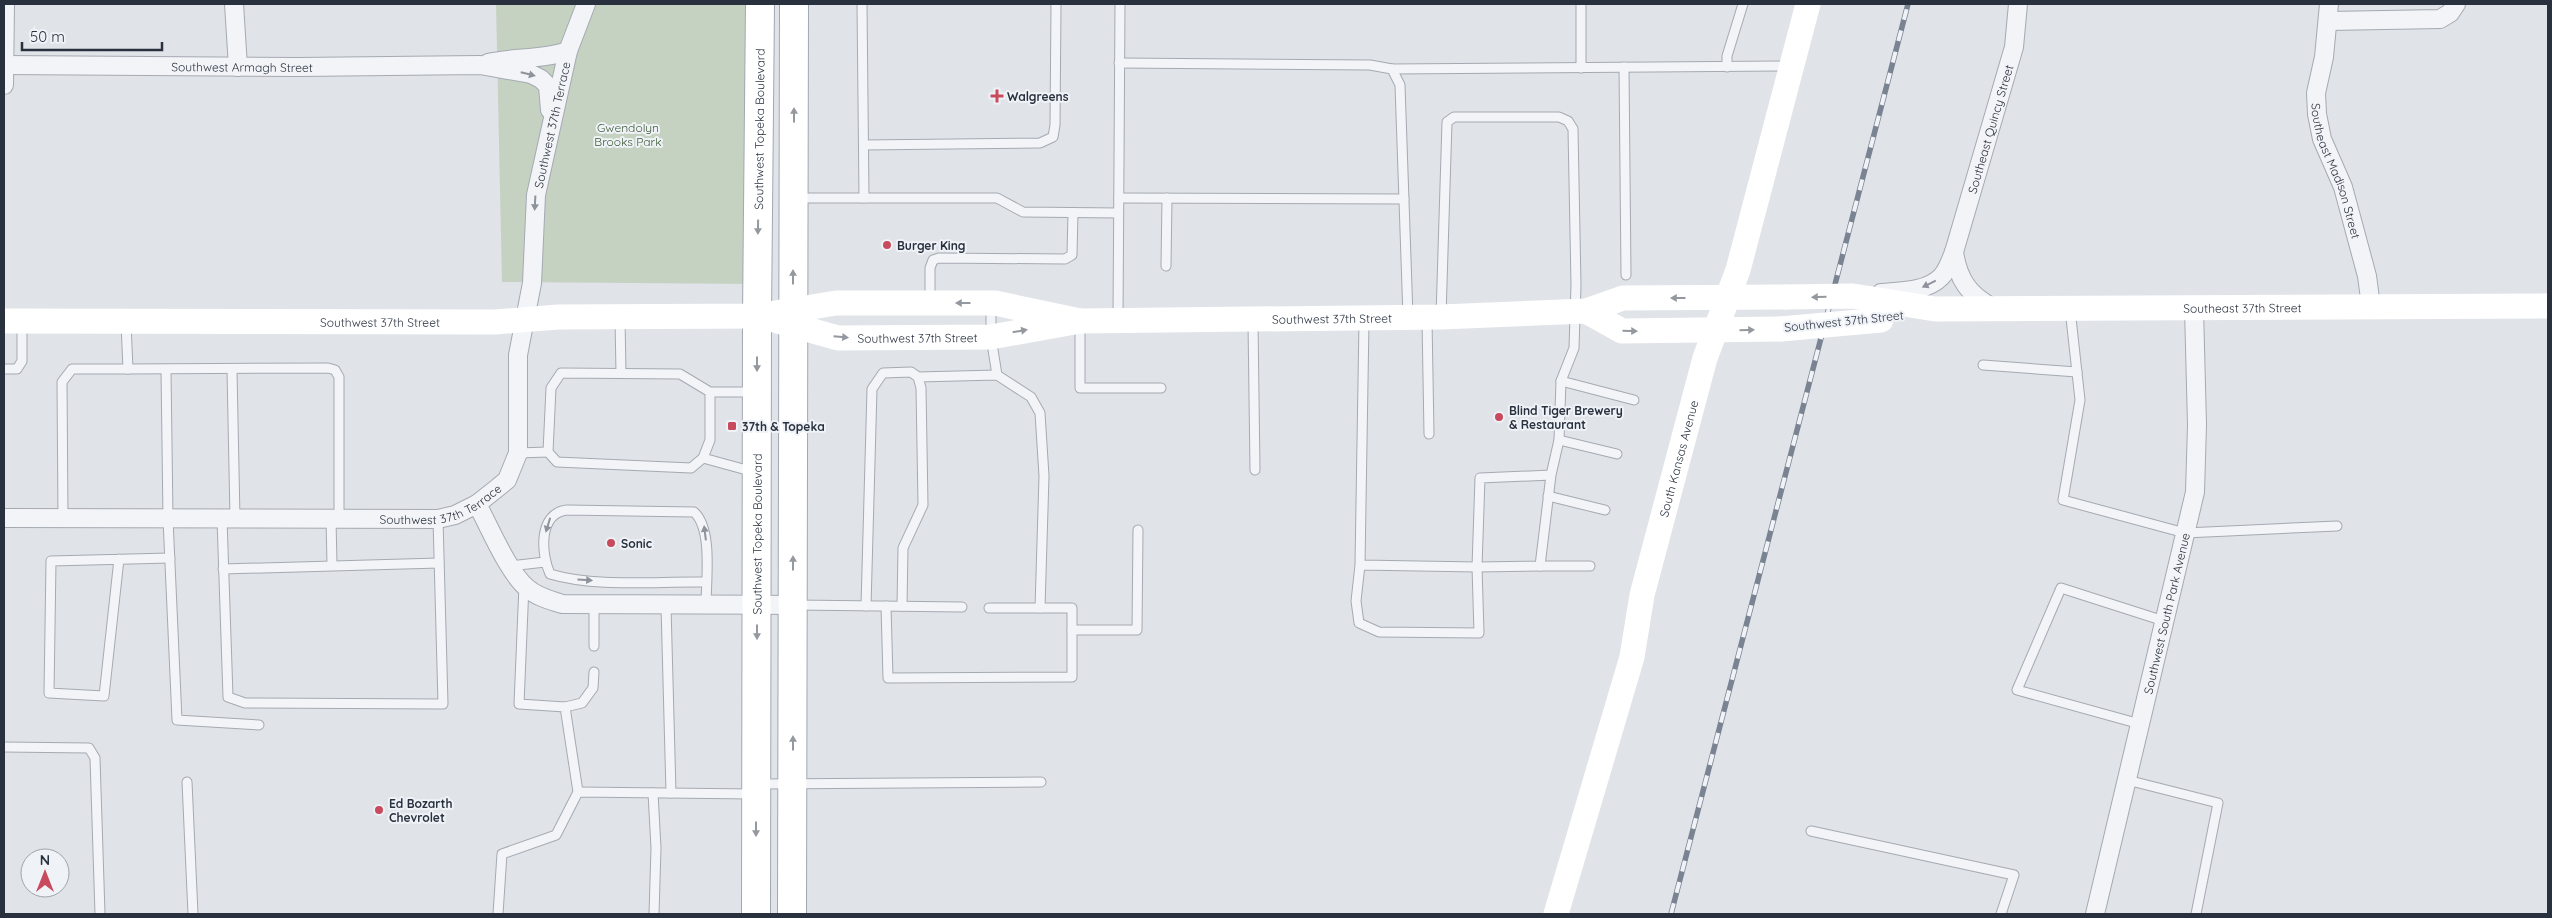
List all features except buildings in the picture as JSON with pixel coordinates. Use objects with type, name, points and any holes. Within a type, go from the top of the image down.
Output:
[{"type":"main road","name":"Southwest Topeka Boulevard","points":[[756,914],[757,316],[760,4]]},
{"type":"main road","points":[[792,914],[794,4]]},
{"type":"main road","name":"South Kansas Avenue","points":[[1556,914],[1632,657],[1642,595],[1713,332],[1738,270],[1808,4]]},
{"type":"main road","name":"Southwest 37th Street","points":[[13,321],[526,321],[558,317],[757,316],[793,318],[838,338],[991,337],[1080,321],[1425,317],[1581,311],[1623,298],[1853,296],[1885,304],[1935,309]]},
{"type":"main road","name":"Southwest 37th Street","points":[[793,318],[836,303],[991,303],[1080,321]]},
{"type":"main road","name":"Southwest 37th Street","points":[[1581,311],[1622,331],[1713,332],[1781,329],[1885,304]]},
{"type":"main road","name":"Southeast 37th Street","points":[[1935,309],[2548,306]]},
{"type":"street","points":[[4,85],[5,4]]},
{"type":"street","points":[[234,4],[238,67]]},
{"type":"street","name":"Southwest 37th Terrace","points":[[4,518],[438,519],[455,515],[477,504],[507,480],[518,453],[518,355],[532,283],[536,195],[568,52],[586,4]]},
{"type":"street","name":"Southeast Quincy Street","points":[[1885,304],[1924,288],[1943,276],[1954,252],[2014,47],[2018,4]]},
{"type":"street","points":[[2329,12],[2440,18],[2453,8]]},
{"type":"street","name":"Southeast Madison Street","points":[[2329,12],[2316,93],[2317,114],[2322,139],[2343,187],[2367,276],[2371,306]]},
{"type":"street","name":"Southwest Armagh Street","points":[[480,65],[506,59],[550,57],[568,52]]},
{"type":"street","name":"Southwest Armagh Street","points":[[4,65],[238,67],[480,65],[531,74],[541,79],[548,86],[551,130]]},
{"type":"street","points":[[1954,252],[1956,265],[1965,286],[1980,302],[1996,309]]},
{"type":"street","name":"Southwest South Park Avenue","points":[[2095,914],[2195,492],[2197,425],[2194,308]]},
{"type":"street","points":[[477,504],[510,566],[524,585],[543,598],[562,604],[594,605],[793,605]]},
{"type":"lane","points":[[862,4],[864,198]]},
{"type":"lane","points":[[864,145],[1040,143],[1053,137],[1056,125],[1056,4]]},
{"type":"lane","points":[[1118,320],[1120,4]]},
{"type":"lane","points":[[1581,68],[1582,4]]},
{"type":"lane","points":[[1727,67],[1727,56],[1743,4]]},
{"type":"lane","points":[[1120,63],[1370,64],[1392,69],[1791,66]]},
{"type":"lane","points":[[1624,67],[1626,275]]},
{"type":"lane","points":[[1392,69],[1400,85],[1404,199],[1425,317]]},
{"type":"lane","points":[[1429,434],[1425,317],[1447,122],[1454,117],[1559,117],[1568,121],[1573,129],[1581,311],[1574,348],[1561,381],[1559,440],[1551,475],[1540,566]]},
{"type":"lane","points":[[794,198],[996,198],[1023,212],[1118,213]]},
{"type":"lane","points":[[1119,198],[1404,199]]},
{"type":"lane","points":[[1166,266],[1167,198]]},
{"type":"lane","points":[[930,303],[930,268],[932,260],[939,258],[1065,259],[1072,255],[1073,213]]},
{"type":"lane","points":[[991,303],[991,337],[998,375]]},
{"type":"lane","points":[[2070,309],[2080,400],[2063,500],[2185,533],[2337,526]]},
{"type":"lane","points":[[620,317],[621,373]]},
{"type":"lane","points":[[1364,318],[1360,566],[1356,602],[1359,623],[1379,632],[1479,633],[1477,567],[1480,478],[1551,475]]},
{"type":"lane","points":[[1253,319],[1255,470]]},
{"type":"lane","points":[[4,369],[17,369],[22,361],[13,321]]},
{"type":"lane","points":[[126,321],[128,369]]},
{"type":"lane","points":[[1080,321],[1080,388],[1161,388]]},
{"type":"lane","points":[[1983,365],[2077,372]]},
{"type":"lane","points":[[63,518],[62,382],[72,369],[232,370],[328,368],[335,370],[339,377],[332,566]]},
{"type":"lane","points":[[166,370],[168,518],[177,720],[259,725]]},
{"type":"lane","points":[[232,370],[228,518],[224,568],[228,697],[245,703],[443,704],[438,519]]},
{"type":"lane","points":[[866,606],[872,389],[883,373],[911,372],[918,376],[998,375],[1031,397],[1040,412],[1044,476],[1040,608]]},
{"type":"lane","points":[[710,392],[710,440],[703,458],[691,468],[557,462],[548,452],[551,388],[560,373],[680,374],[710,392],[757,392]]},
{"type":"lane","points":[[902,606],[903,548],[923,504],[921,388],[918,376]]},
{"type":"lane","points":[[1561,381],[1634,400]]},
{"type":"lane","points":[[1559,440],[1617,454]]},
{"type":"lane","points":[[518,453],[548,452]]},
{"type":"lane","points":[[703,458],[757,473]]},
{"type":"lane","points":[[1548,496],[1605,510]]},
{"type":"lane","points":[[706,582],[568,579],[550,574],[544,562],[543,552],[547,522],[559,510],[685,510],[694,512],[704,526],[706,582],[706,606]]},
{"type":"lane","points":[[1072,630],[1137,630],[1138,530]]},
{"type":"lane","points":[[119,559],[104,696],[49,692],[51,561],[119,559],[170,558]]},
{"type":"lane","points":[[510,566],[544,562]]},
{"type":"lane","points":[[224,568],[439,563]]},
{"type":"lane","points":[[1360,566],[1590,566]]},
{"type":"lane","points":[[524,585],[519,704],[565,706],[582,703],[592,688],[594,672]]},
{"type":"lane","points":[[2140,724],[2017,690],[2061,588],[2164,621]]},
{"type":"lane","points":[[594,605],[594,646]]},
{"type":"lane","points":[[793,605],[962,607]]},
{"type":"lane","points":[[666,606],[671,793]]},
{"type":"lane","points":[[886,606],[888,678],[1072,677],[1072,608],[989,608]]},
{"type":"lane","points":[[498,914],[502,854],[556,835],[578,792],[565,706]]},
{"type":"lane","points":[[4,747],[89,748],[95,758],[100,914]]},
{"type":"lane","points":[[2126,780],[2218,802],[2196,914]]},
{"type":"lane","points":[[187,782],[193,914]]},
{"type":"lane","points":[[578,792],[671,793],[756,789],[793,784],[1041,782]]},
{"type":"lane","points":[[653,793],[656,848],[654,914]]},
{"type":"lane","points":[[1811,830],[2014,875],[2001,914]]},
{"type":"green space","name":"Gwendolyn Brooks Park","points":[[496,4],[758,4],[757,284],[502,282]]},
{"type":"railway","points":[[1671,914],[1908,4]]},
{"type":"place","name":"Walgreens","points":[[997,96]]},
{"type":"place","name":"Burger King","points":[[887,245]]},
{"type":"place","name":"Blind Tiger Brewery & Restaurant","points":[[1499,417]]},
{"type":"place","name":"37th & Topeka","points":[[732,426]]},
{"type":"place","name":"Sonic","points":[[611,543]]},
{"type":"place","name":"Ed Bozarth Chevrolet","points":[[379,810]]}]
